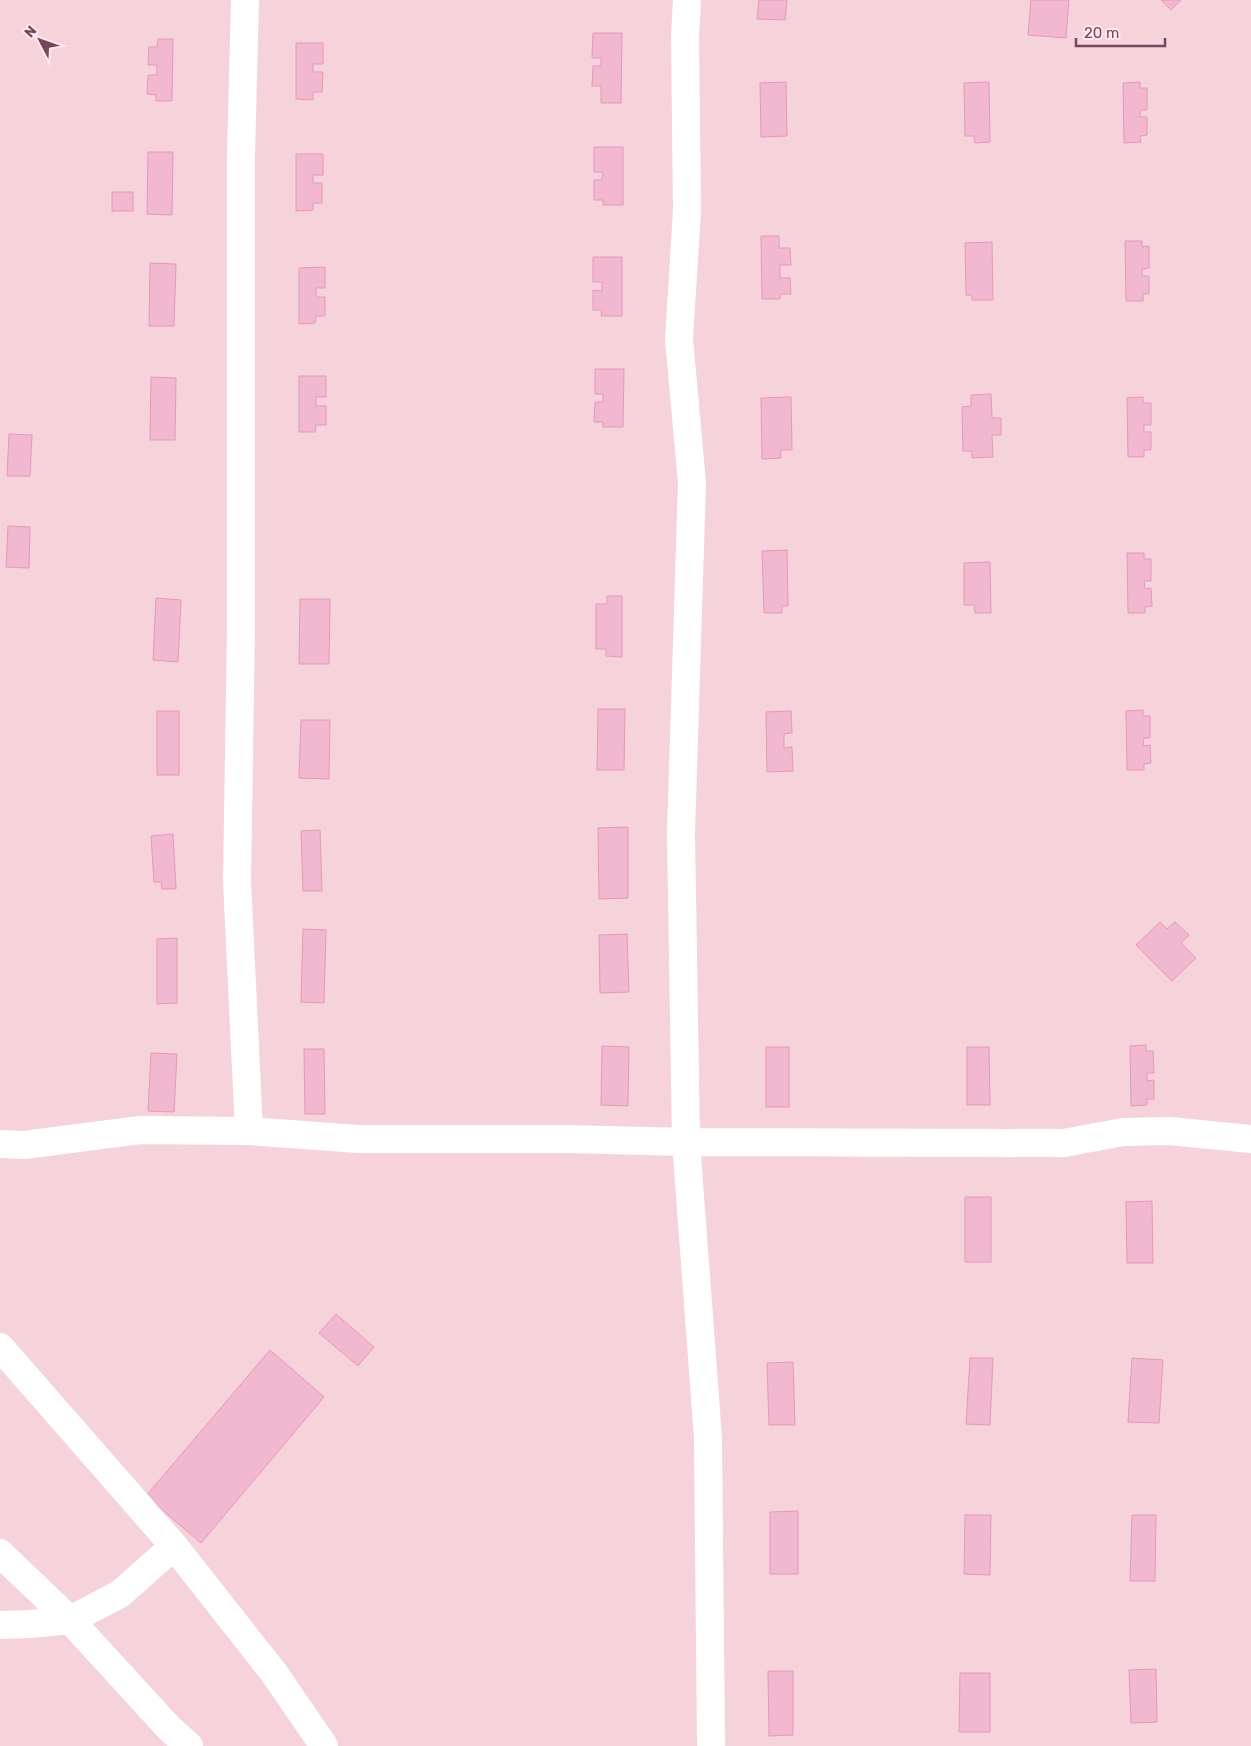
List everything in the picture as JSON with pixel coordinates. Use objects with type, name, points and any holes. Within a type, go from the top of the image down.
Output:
[{"type":"street","points":[[245,0],[242,158],[241,626],[237,880],[248,1131]]},
{"type":"street","points":[[687,0],[685,36],[686,210],[679,339],[692,483],[681,833],[686,1142],[708,1438],[711,1746]]},
{"type":"street","points":[[0,1144],[24,1146],[140,1130],[248,1131],[358,1139],[566,1139],[686,1142],[1064,1143],[1123,1132],[1161,1131],[1251,1139]]},
{"type":"street","points":[[0,1347],[174,1546],[274,1673],[324,1746]]},
{"type":"street","points":[[0,1625],[70,1620],[120,1594],[174,1546]]},
{"type":"street","points":[[0,1553],[70,1620],[169,1728],[189,1746]]},
{"type":"shaded area","points":[[0,0],[1251,0],[1251,1746],[0,1746]]},
{"type":"building","points":[[759,0],[787,0],[785,20],[757,19]]},
{"type":"building","points":[[1031,0],[1069,0],[1066,38],[1028,35]]},
{"type":"building","points":[[1161,0],[1181,0],[1171,10]]},
{"type":"building","points":[[593,33],[622,33],[621,103],[601,103],[601,86],[592,86],[593,66],[601,66],[601,58],[592,58]]},
{"type":"building","points":[[158,39],[173,39],[172,101],[156,101],[156,95],[147,94],[148,75],[157,75],[157,65],[148,65],[149,47],[157,47]]},
{"type":"building","points":[[296,43],[323,43],[323,64],[313,64],[313,72],[323,72],[322,92],[313,92],[313,100],[296,99]]},
{"type":"building","points":[[786,82],[787,136],[761,137],[760,83]]},
{"type":"building","points":[[989,82],[990,142],[975,143],[974,136],[965,136],[964,83]]},
{"type":"building","points":[[1140,82],[1140,88],[1147,88],[1147,110],[1140,110],[1140,117],[1147,117],[1147,135],[1140,136],[1141,142],[1124,143],[1123,83]]},
{"type":"building","points":[[594,147],[623,147],[623,205],[603,205],[603,200],[594,200],[594,180],[602,180],[603,172],[594,172]]},
{"type":"building","points":[[148,152],[173,152],[172,215],[147,214]]},
{"type":"building","points":[[296,154],[323,154],[323,175],[313,175],[313,183],[322,183],[322,203],[313,203],[313,210],[296,211]]},
{"type":"building","points":[[112,192],[133,192],[133,211],[112,211]]},
{"type":"building","points":[[761,236],[779,236],[779,248],[790,248],[791,265],[780,265],[780,278],[790,278],[791,294],[780,294],[780,299],[762,299]]},
{"type":"building","points":[[1125,241],[1142,241],[1142,247],[1149,246],[1149,268],[1142,269],[1142,276],[1149,276],[1149,294],[1143,294],[1143,301],[1126,301]]},
{"type":"building","points":[[992,242],[993,300],[972,300],[972,295],[966,295],[965,243]]},
{"type":"building","points":[[593,257],[622,257],[622,316],[601,316],[602,310],[593,310],[593,290],[602,291],[602,282],[593,282]]},
{"type":"building","points":[[150,263],[176,264],[174,326],[149,326]]},
{"type":"building","points":[[325,267],[325,288],[316,288],[316,297],[325,297],[325,316],[316,316],[315,323],[299,324],[299,268]]},
{"type":"building","points":[[595,369],[624,369],[623,427],[603,427],[603,422],[594,422],[595,402],[603,402],[603,394],[595,394]]},
{"type":"building","points":[[299,376],[326,376],[326,397],[316,397],[316,406],[326,406],[326,425],[316,425],[315,432],[299,432]]},
{"type":"building","points":[[151,377],[176,378],[175,440],[150,440]]},
{"type":"building","points":[[991,394],[992,418],[1001,418],[1001,435],[992,435],[993,457],[972,458],[972,451],[963,451],[962,407],[971,406],[971,395]]},
{"type":"building","points":[[791,397],[792,450],[780,450],[781,458],[762,459],[761,398]]},
{"type":"building","points":[[1143,397],[1143,403],[1151,403],[1151,425],[1144,425],[1144,432],[1151,432],[1151,450],[1144,450],[1144,457],[1128,457],[1127,398]]},
{"type":"building","points":[[9,434],[32,435],[30,476],[7,476]]},
{"type":"building","points":[[8,526],[30,527],[29,568],[6,567]]},
{"type":"building","points":[[787,550],[788,606],[782,606],[782,613],[764,613],[762,551]]},
{"type":"building","points":[[1127,553],[1144,553],[1144,559],[1151,559],[1151,581],[1144,581],[1145,589],[1151,588],[1152,606],[1145,607],[1145,613],[1128,613]]},
{"type":"building","points":[[990,562],[991,613],[975,613],[974,605],[964,605],[964,563]]},
{"type":"building","points":[[607,596],[622,596],[622,657],[606,656],[606,649],[596,649],[596,604],[607,604]]},
{"type":"building","points":[[156,598],[181,600],[178,662],[153,660]]},
{"type":"building","points":[[300,599],[330,599],[329,664],[299,664]]},
{"type":"building","points":[[598,709],[625,709],[624,770],[597,770]]},
{"type":"building","points":[[1143,710],[1143,716],[1150,716],[1150,738],[1144,738],[1143,746],[1150,745],[1151,763],[1144,764],[1144,770],[1127,770],[1126,711]]},
{"type":"building","points":[[157,711],[179,711],[179,775],[157,775]]},
{"type":"building","points":[[791,711],[792,733],[784,734],[784,748],[792,747],[793,771],[767,772],[766,712]]},
{"type":"building","points":[[301,720],[330,720],[329,779],[299,778]]},
{"type":"building","points":[[628,827],[628,898],[599,899],[598,828]]},
{"type":"building","points":[[320,830],[322,891],[303,891],[301,831]]},
{"type":"building","points":[[173,834],[176,889],[162,889],[161,882],[154,882],[151,836]]},
{"type":"building","points":[[1160,922],[1167,929],[1175,922],[1189,935],[1181,943],[1196,958],[1172,981],[1136,945]]},
{"type":"building","points":[[303,929],[326,930],[324,1003],[301,1002]]},
{"type":"building","points":[[627,934],[629,992],[600,993],[599,935]]},
{"type":"building","points":[[177,938],[177,1003],[157,1004],[157,939]]},
{"type":"building","points":[[1146,1045],[1146,1051],[1153,1051],[1154,1073],[1147,1073],[1147,1081],[1154,1080],[1154,1099],[1147,1099],[1147,1105],[1131,1106],[1130,1046]]},
{"type":"building","points":[[602,1046],[629,1047],[628,1106],[601,1105]]},
{"type":"building","points":[[766,1047],[789,1047],[789,1107],[766,1107]]},
{"type":"building","points":[[967,1047],[989,1047],[990,1105],[967,1105]]},
{"type":"building","points":[[304,1049],[324,1049],[325,1114],[305,1114]]},
{"type":"building","points":[[151,1053],[177,1054],[174,1112],[148,1111]]},
{"type":"building","points":[[965,1197],[991,1197],[991,1262],[965,1262]]},
{"type":"building","points":[[1152,1201],[1153,1263],[1127,1263],[1126,1202]]},
{"type":"building","points":[[336,1314],[374,1347],[358,1366],[319,1333]]},
{"type":"building","points":[[270,1350],[324,1397],[201,1543],[146,1496]]},
{"type":"building","points":[[970,1358],[993,1358],[990,1425],[966,1424]]},
{"type":"building","points":[[1132,1358],[1163,1360],[1159,1423],[1128,1422]]},
{"type":"building","points":[[793,1362],[795,1425],[769,1425],[767,1363]]},
{"type":"building","points":[[798,1511],[798,1574],[770,1574],[770,1512]]},
{"type":"building","points":[[965,1515],[991,1515],[990,1575],[964,1574]]},
{"type":"building","points":[[1132,1515],[1156,1515],[1155,1581],[1130,1581]]},
{"type":"building","points":[[1156,1669],[1157,1722],[1131,1723],[1129,1670]]},
{"type":"building","points":[[768,1671],[793,1671],[793,1735],[769,1736]]},
{"type":"building","points":[[960,1673],[990,1673],[990,1732],[959,1732]]}]
